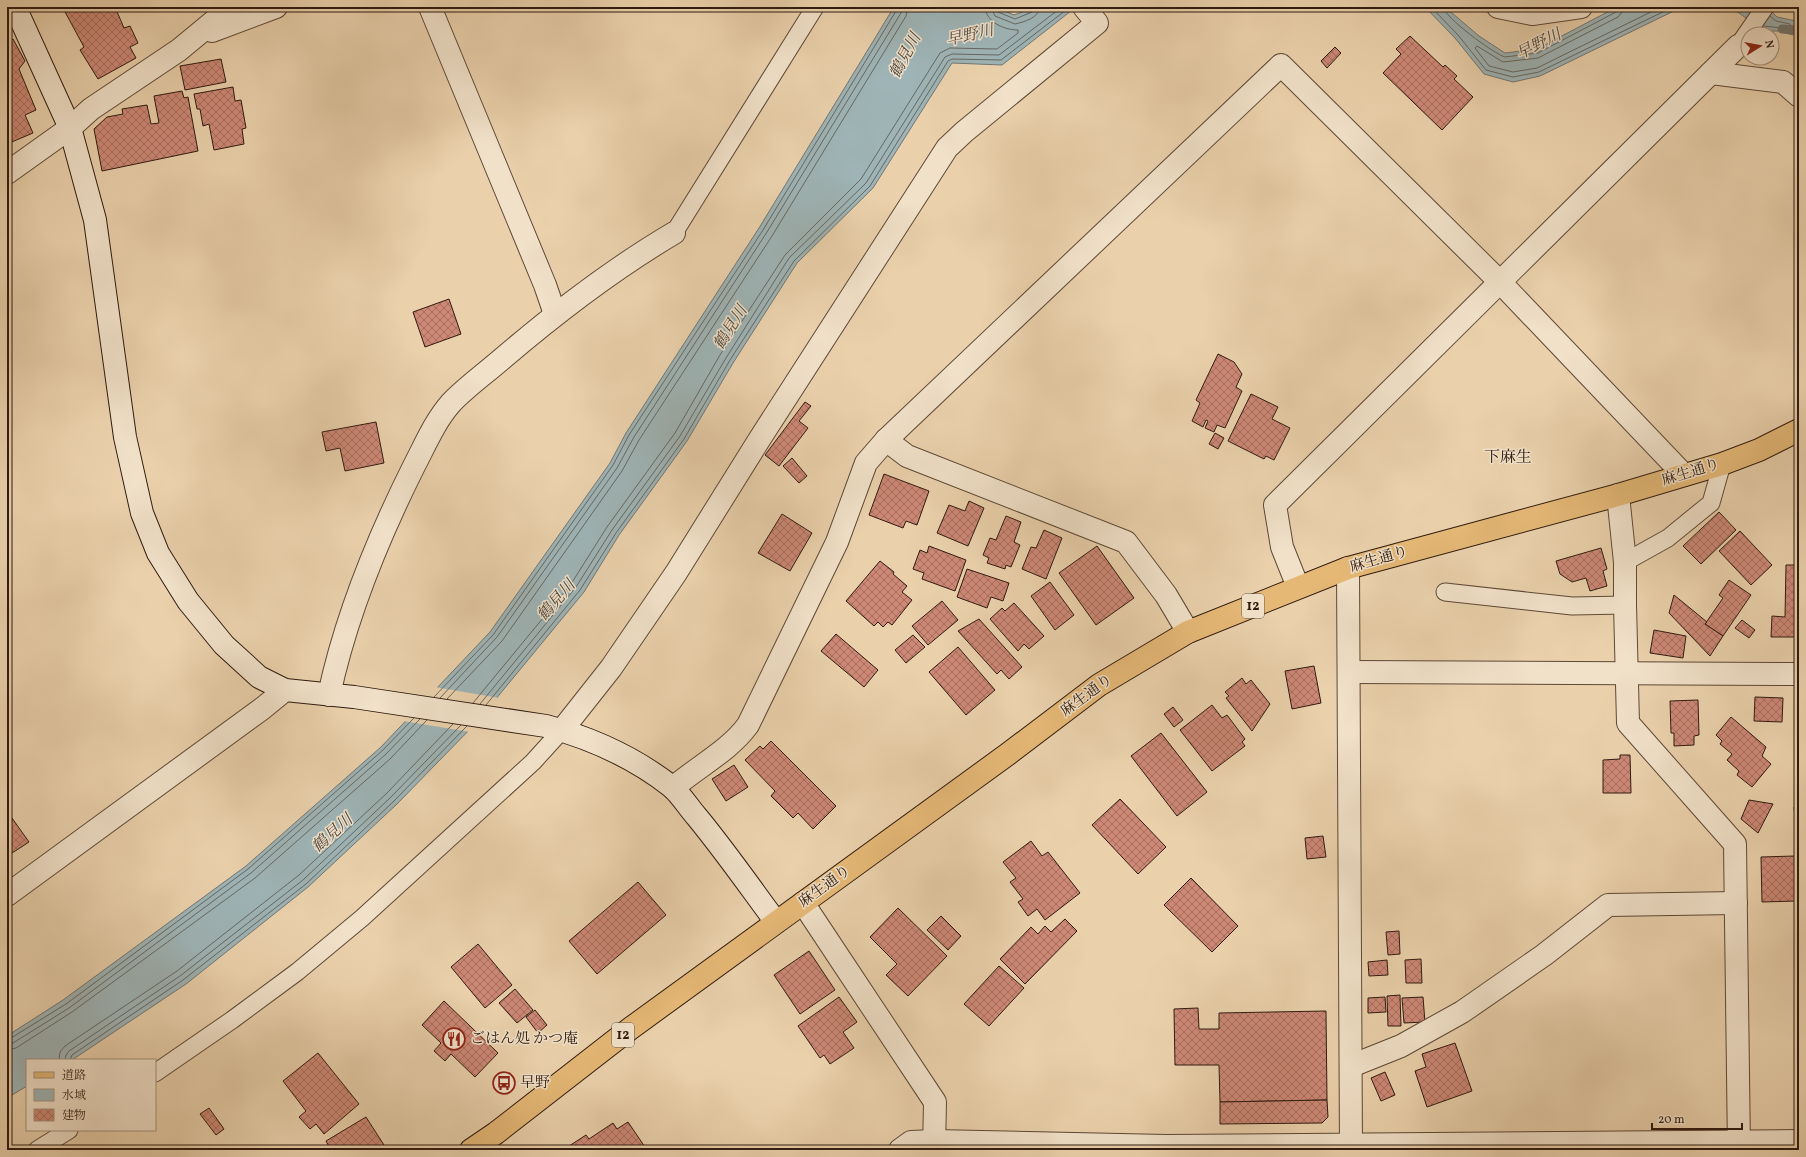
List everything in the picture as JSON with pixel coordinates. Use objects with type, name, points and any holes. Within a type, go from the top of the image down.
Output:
[{"type":"main road","name":"麻生通り","points":[[471,1150],[496,1133],[631,1028],[1008,754],[1099,685],[1188,632],[1348,568],[1618,495],[1722,464],[1759,450],[1799,430]]},
{"type":"street","points":[[15,7],[70,128],[95,220],[125,437],[142,512],[158,553],[188,600],[224,645],[258,677],[284,690],[354,697],[554,728],[602,745],[628,758],[673,788],[716,840],[776,922]]},
{"type":"street","points":[[7,173],[70,128],[91,109],[194,38],[231,7]]},
{"type":"street","points":[[194,38],[276,7]]},
{"type":"street","points":[[430,7],[545,286],[555,314]]},
{"type":"street","points":[[1498,7],[1532,14],[1581,7]]},
{"type":"street","points":[[554,728],[610,668],[676,573],[759,440],[947,148],[964,132],[1097,23],[1086,9]]},
{"type":"street","points":[[1298,587],[1282,546],[1275,505],[1711,73],[1740,41]]},
{"type":"street","points":[[673,788],[690,773],[738,738],[748,725],[837,542],[866,463],[886,440],[1281,65],[1500,282],[1684,475]]},
{"type":"street","points":[[1711,73],[1783,82],[1799,96]]},
{"type":"street","points":[[329,695],[349,619],[372,560],[397,500],[431,433],[450,404],[555,314],[641,253],[674,233]]},
{"type":"street","points":[[886,440],[907,456],[1126,542],[1166,595],[1188,632]]},
{"type":"street","points":[[1618,495],[1626,562],[1624,604],[1628,723],[1735,844],[1739,1146]]},
{"type":"street","points":[[1348,568],[1351,1147]]},
{"type":"street","points":[[1349,672],[1799,674]]},
{"type":"street","points":[[7,895],[263,708],[284,690]]},
{"type":"street","points":[[803,902],[935,1102],[934,1145]]},
{"type":"street","points":[[1351,1066],[1401,1046],[1462,1012],[1544,955],[1608,905],[1736,903]]},
{"type":"street","points":[[900,1150],[911,1142],[934,1145],[1166,1148],[1739,1146],[1799,1141]]},
{"type":"lane","points":[[674,233],[815,7]]},
{"type":"lane","points":[[1752,26],[1765,7]]},
{"type":"lane","points":[[1626,562],[1668,538],[1711,503],[1722,464]]},
{"type":"lane","points":[[1445,592],[1572,606],[1624,604]]},
{"type":"lane","points":[[156,1072],[268,994],[356,923],[533,762],[554,728]]},
{"type":"lane","points":[[37,1150],[66,1131]]},
{"type":"water","name":"鶴見川","points":[[894,7],[996,7],[1014,15],[1035,7],[1076,7],[1002,65],[952,63],[873,188],[797,263],[733,363],[687,441],[619,535],[584,592],[476,723],[397,804],[308,887],[186,984],[74,1059],[26,1059],[26,1087],[7,1098],[7,1036],[63,1000],[246,866],[381,747],[490,632],[610,463],[626,433],[759,228]]},
{"type":"water","points":[[1425,7],[1445,7],[1479,36],[1505,53],[1537,49],[1617,7],[1682,7],[1540,76],[1513,82],[1484,74],[1455,38]]},
{"type":"water","points":[[1728,7],[1767,7],[1777,17],[1796,21],[1793,35],[1780,32],[1780,26],[1757,26]]},
{"type":"pier","points":[[435,687],[499,698],[470,732],[403,721]]},
{"type":"building","points":[[69,7],[115,7],[124,28],[130,26],[138,43],[130,47],[136,58],[98,79],[80,50],[84,47],[64,10]]},
{"type":"building","points":[[1410,36],[1443,67],[1445,65],[1457,76],[1454,79],[1473,97],[1442,130],[1383,73],[1401,54],[1396,49]]},
{"type":"building","points":[[13,39],[25,61],[19,69],[36,110],[25,115],[33,133],[7,144],[7,44]]},
{"type":"building","points":[[1335,47],[1341,53],[1327,68],[1321,61]]},
{"type":"building","points":[[221,59],[226,82],[185,90],[180,66]]},
{"type":"building","points":[[233,87],[235,101],[241,100],[246,128],[242,129],[244,144],[214,150],[209,124],[203,126],[200,109],[197,109],[194,94]]},
{"type":"building","points":[[182,91],[184,98],[188,97],[198,151],[102,171],[94,129],[107,117],[123,114],[122,109],[147,105],[151,124],[159,123],[154,96]]},
{"type":"building","points":[[449,299],[461,334],[425,347],[413,312]]},
{"type":"building","points":[[1218,354],[1234,362],[1242,374],[1236,387],[1242,391],[1225,428],[1217,425],[1214,432],[1205,428],[1208,421],[1206,420],[1203,427],[1192,421],[1200,403],[1196,400]]},
{"type":"building","points":[[1251,394],[1278,407],[1272,419],[1290,428],[1274,460],[1266,456],[1264,459],[1228,441]]},
{"type":"building","points":[[805,402],[811,406],[799,421],[808,428],[779,466],[765,455]]},
{"type":"building","points":[[376,422],[384,463],[345,471],[340,448],[326,451],[322,432]]},
{"type":"building","points":[[1215,433],[1224,438],[1218,449],[1209,444]]},
{"type":"building","points":[[792,458],[807,476],[799,483],[783,466]]},
{"type":"building","points":[[884,474],[929,491],[917,525],[906,521],[903,528],[869,515]]},
{"type":"building","points":[[969,501],[984,508],[968,546],[937,533],[949,505],[965,511]]},
{"type":"building","points":[[1719,512],[1736,530],[1701,564],[1683,546]]},
{"type":"building","points":[[782,514],[812,533],[790,571],[758,553]]},
{"type":"building","points":[[1006,516],[1021,522],[1014,542],[1020,545],[1011,567],[1006,565],[1005,569],[987,563],[989,558],[983,555],[990,538],[996,540]]},
{"type":"building","points":[[1044,530],[1062,538],[1046,579],[1022,569],[1031,547],[1036,548]]},
{"type":"building","points":[[1740,531],[1772,565],[1751,585],[1719,551]]},
{"type":"building","points":[[929,546],[966,560],[955,591],[922,579],[924,573],[913,569],[920,550],[927,553]]},
{"type":"building","points":[[1097,546],[1134,598],[1096,625],[1059,573]]},
{"type":"building","points":[[1601,548],[1607,569],[1603,571],[1607,586],[1590,591],[1586,578],[1572,582],[1560,574],[1556,561]]},
{"type":"building","points":[[880,561],[894,572],[893,574],[907,586],[902,592],[912,600],[892,625],[888,622],[883,627],[878,622],[874,626],[846,601]]},
{"type":"building","points":[[1786,565],[1799,565],[1799,637],[1771,637],[1772,616],[1785,617]]},
{"type":"building","points":[[967,569],[1009,583],[1003,601],[991,597],[987,608],[957,597]]},
{"type":"building","points":[[1729,580],[1751,595],[1723,636],[1705,624],[1723,598],[1719,595]]},
{"type":"building","points":[[1050,582],[1074,615],[1055,630],[1031,596]]},
{"type":"building","points":[[1674,595],[1707,622],[1705,624],[1723,636],[1710,656],[1669,613]]},
{"type":"building","points":[[942,601],[958,620],[928,645],[912,626]]},
{"type":"building","points":[[1014,603],[1044,636],[1029,649],[1024,644],[1018,651],[990,619],[1002,608],[1005,611]]},
{"type":"building","points":[[979,619],[1022,667],[1009,679],[1001,670],[997,674],[958,631]]},
{"type":"building","points":[[1742,620],[1755,630],[1749,638],[1735,628]]},
{"type":"building","points":[[1654,630],[1686,636],[1683,658],[1650,653]]},
{"type":"building","points":[[836,634],[878,670],[864,687],[821,651]]},
{"type":"building","points":[[913,635],[925,647],[906,663],[895,650]]},
{"type":"building","points":[[958,647],[995,690],[966,715],[929,672]]},
{"type":"building","points":[[1314,666],[1321,703],[1292,709],[1285,671]]},
{"type":"building","points":[[1242,678],[1246,684],[1251,680],[1270,704],[1252,731],[1226,698],[1229,696],[1225,692]]},
{"type":"building","points":[[1755,697],[1783,698],[1782,722],[1754,721]]},
{"type":"building","points":[[1698,700],[1699,735],[1694,736],[1694,745],[1674,746],[1674,733],[1671,733],[1670,701]]},
{"type":"building","points":[[1212,705],[1222,718],[1227,715],[1245,739],[1242,742],[1245,746],[1212,771],[1180,730]]},
{"type":"building","points":[[1173,707],[1183,720],[1174,727],[1164,714]]},
{"type":"building","points":[[1731,717],[1766,747],[1762,756],[1771,764],[1752,787],[1737,775],[1739,771],[1727,760],[1732,754],[1720,744],[1722,741],[1716,735]]},
{"type":"building","points":[[1161,733],[1207,792],[1177,816],[1131,756]]},
{"type":"building","points":[[771,741],[836,806],[813,829],[798,813],[793,818],[771,796],[775,791],[745,760],[760,746],[763,749]]},
{"type":"building","points":[[1620,755],[1630,755],[1631,793],[1603,793],[1603,760],[1620,759]]},
{"type":"building","points":[[734,765],[748,787],[726,801],[712,779]]},
{"type":"building","points":[[1120,799],[1166,847],[1138,874],[1092,825]]},
{"type":"building","points":[[1749,800],[1773,804],[1758,833],[1741,819]]},
{"type":"building","points":[[1799,806],[1799,841],[1797,841],[1794,807]]},
{"type":"building","points":[[7,811],[29,842],[9,855],[7,852]]},
{"type":"building","points":[[1323,836],[1326,857],[1307,859],[1305,838]]},
{"type":"building","points":[[1031,841],[1042,856],[1048,852],[1080,893],[1045,920],[1037,909],[1028,916],[1018,902],[1023,899],[1010,882],[1016,878],[1003,862]]},
{"type":"building","points":[[1795,856],[1797,901],[1762,902],[1761,857]]},
{"type":"building","points":[[1191,878],[1238,926],[1212,952],[1164,905]]},
{"type":"building","points":[[638,882],[666,915],[597,974],[569,941]]},
{"type":"building","points":[[898,908],[947,956],[908,996],[886,975],[897,964],[870,937]]},
{"type":"building","points":[[941,916],[961,936],[948,950],[927,930]]},
{"type":"building","points":[[1065,919],[1077,931],[1025,984],[1000,959],[1031,927],[1038,934],[1045,926],[1051,932]]},
{"type":"building","points":[[1399,931],[1400,954],[1388,955],[1386,932]]},
{"type":"building","points":[[478,944],[512,985],[485,1008],[451,967]]},
{"type":"building","points":[[809,951],[835,990],[800,1014],[774,975]]},
{"type":"building","points":[[1421,959],[1422,983],[1406,983],[1405,960]]},
{"type":"building","points":[[1387,960],[1388,975],[1369,976],[1368,962]]},
{"type":"building","points":[[999,966],[1024,988],[989,1026],[964,1004]]},
{"type":"building","points":[[515,989],[533,1010],[517,1023],[499,1003]]},
{"type":"building","points":[[1400,995],[1401,1026],[1388,1026],[1387,996]]},
{"type":"building","points":[[839,997],[857,1022],[843,1032],[854,1048],[830,1064],[824,1055],[820,1058],[798,1026]]},
{"type":"building","points":[[1385,997],[1386,1012],[1368,1013],[1368,998]]},
{"type":"building","points":[[1423,997],[1425,1022],[1404,1023],[1402,998]]},
{"type":"building","points":[[444,1001],[498,1053],[475,1077],[451,1054],[445,1061],[434,1051],[441,1043],[422,1025]]},
{"type":"building","points":[[1198,1008],[1199,1029],[1219,1029],[1219,1013],[1326,1011],[1327,1100],[1220,1102],[1219,1065],[1175,1065],[1174,1009]]},
{"type":"building","points":[[535,1010],[547,1025],[538,1033],[526,1017]]},
{"type":"building","points":[[1455,1043],[1472,1091],[1427,1107],[1415,1071],[1426,1067],[1422,1054]]},
{"type":"building","points":[[318,1053],[359,1104],[324,1134],[316,1124],[310,1129],[299,1117],[306,1111],[283,1081]]},
{"type":"building","points":[[1385,1072],[1395,1095],[1381,1101],[1371,1078]]},
{"type":"building","points":[[1327,1100],[1328,1117],[1322,1123],[1220,1124],[1220,1102]]},
{"type":"building","points":[[209,1108],[224,1129],[216,1135],[200,1114]]},
{"type":"building","points":[[366,1117],[384,1145],[376,1150],[331,1150],[326,1141]]},
{"type":"building","points":[[628,1122],[647,1150],[568,1150],[566,1148],[586,1135],[589,1139],[613,1123],[617,1129]]},
{"type":"waterway","name":"早野川","points":[[1782,29],[1799,30]]},
{"type":"place","name":"ごはん処 かつ庵","points":[[454,1039]]},
{"type":"place","name":"早野","points":[[504,1083]]},
{"type":"district","name":"下麻生","points":[[1508,458]]}]
